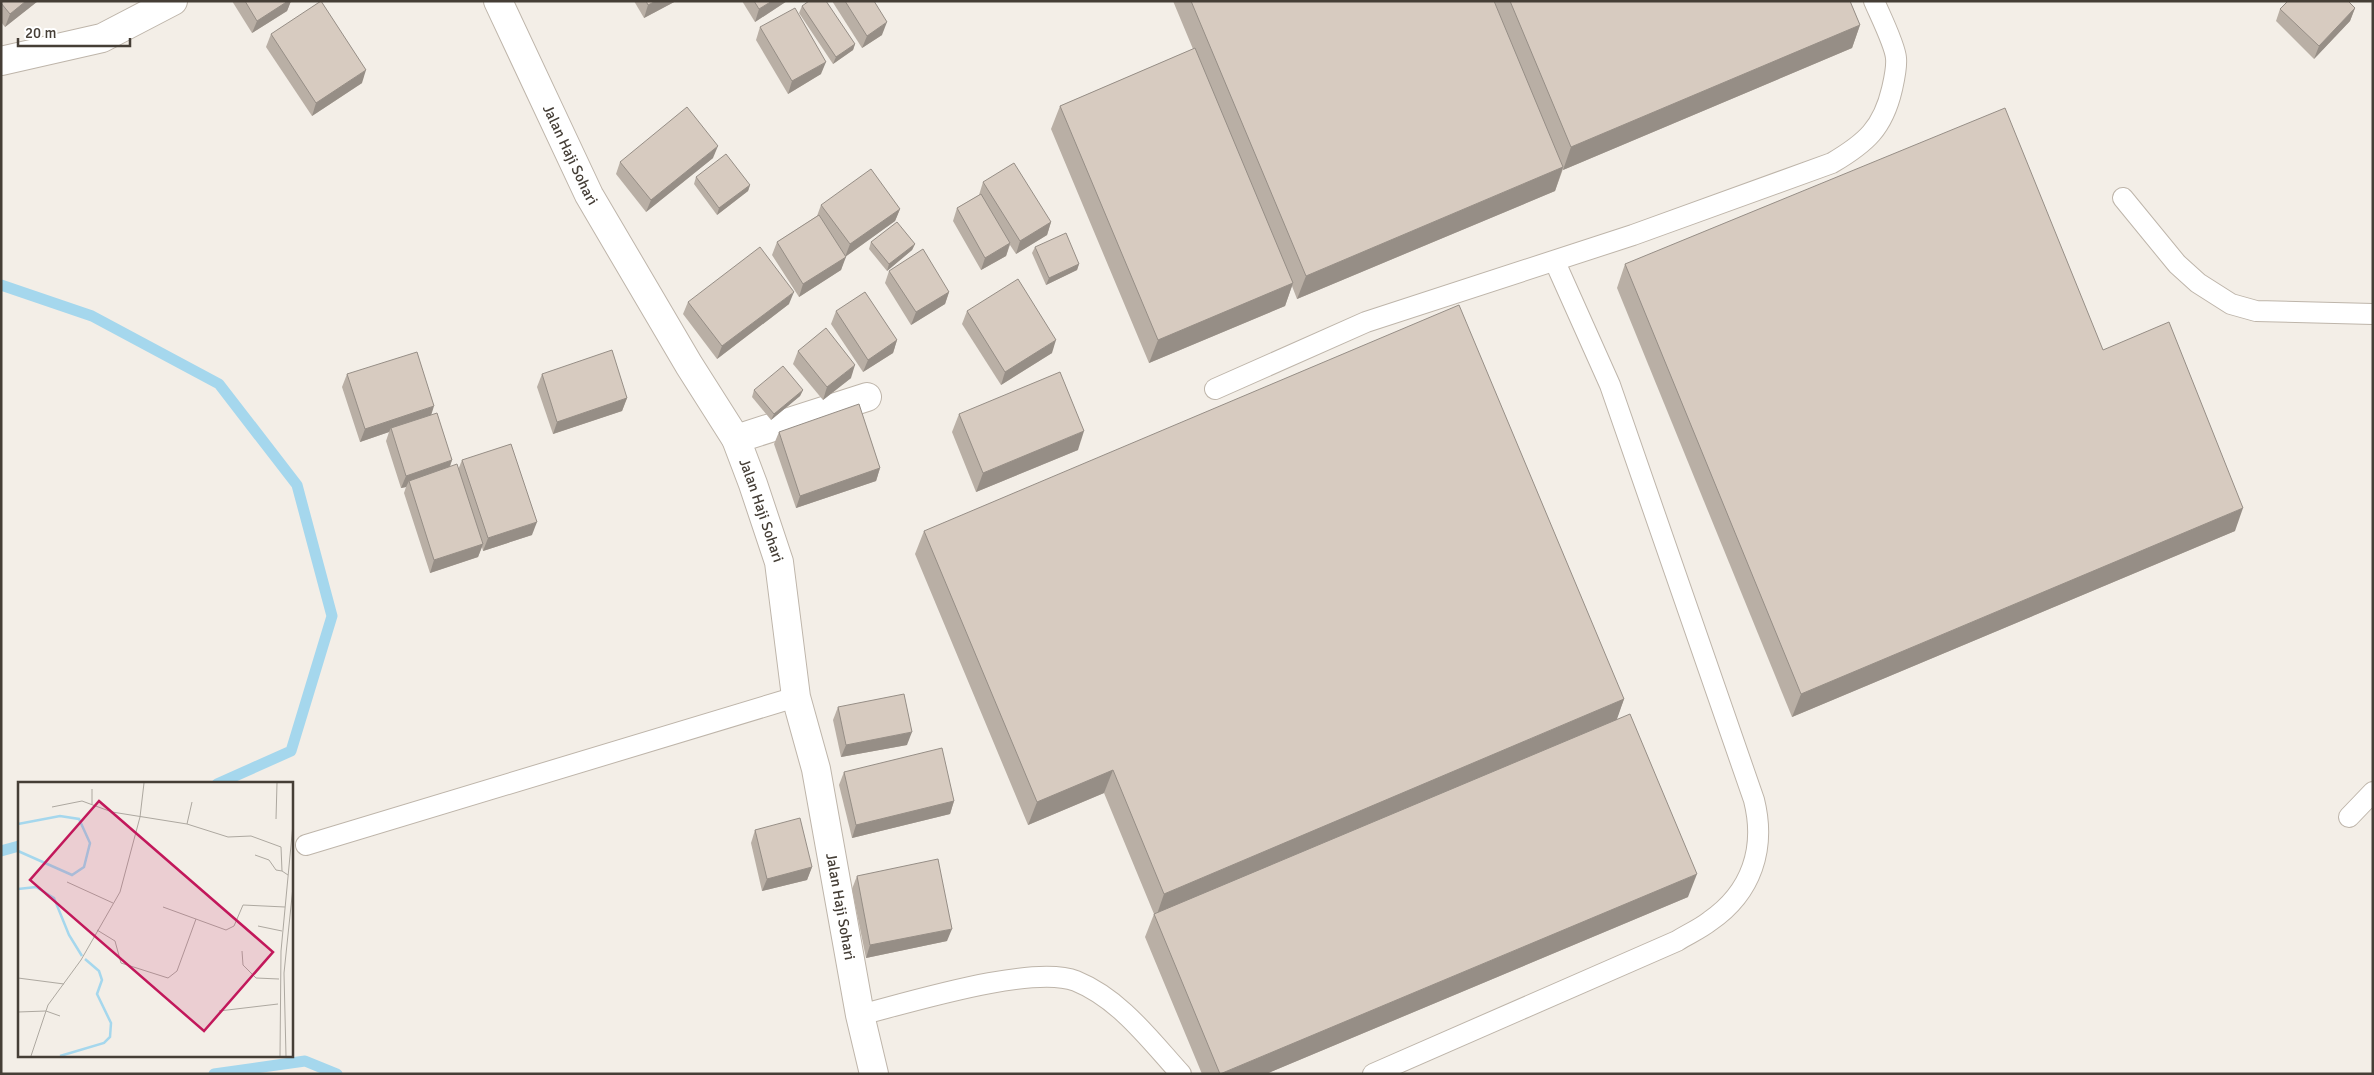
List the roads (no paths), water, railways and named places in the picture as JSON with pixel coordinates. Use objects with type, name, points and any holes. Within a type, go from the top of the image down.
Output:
[{"type":"street","points":[[1,61],[102,38],[173,1]]},
{"type":"street","name":"Jalan Haji Sohari","points":[[498,1],[589,195],[689,365],[736,439],[779,562],[796,697],[816,769],[860,1015],[874,1074]]},
{"type":"street","points":[[736,439],[866,397]]},
{"type":"lane","points":[[1215,389],[1366,322],[1555,262],[1832,163],[1857,148],[1877,128],[1888,109],[1894,82],[1896,58],[1874,1]]},
{"type":"lane","points":[[2123,198],[2177,264],[2198,283],[2231,304],[2256,311],[2373,314]]},
{"type":"lane","points":[[1374,1074],[1677,940],[1711,921],[1726,908],[1750,877],[1758,856],[1759,817],[1751,790],[1610,385],[1555,262]]},
{"type":"lane","points":[[306,845],[796,697]]},
{"type":"lane","points":[[2349,817],[2373,792]]},
{"type":"lane","points":[[860,1015],[964,988],[1034,977],[1054,977],[1075,981],[1129,1016],[1181,1074]]},
{"type":"waterway","points":[[1,285],[92,316],[219,384],[297,485],[332,616],[291,751],[221,782]]},
{"type":"waterway","points":[[1,851],[18,846]]},
{"type":"waterway","points":[[214,1074],[305,1061],[337,1074]]}]
